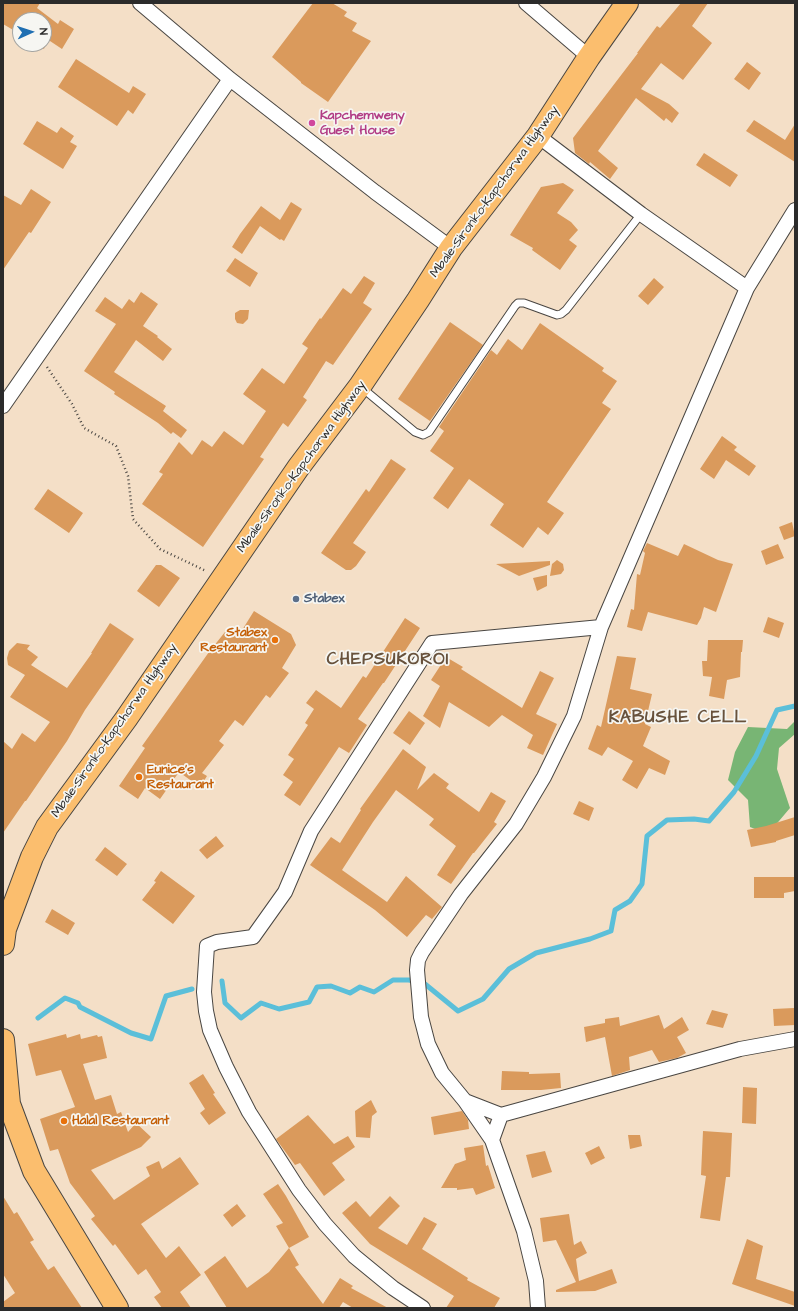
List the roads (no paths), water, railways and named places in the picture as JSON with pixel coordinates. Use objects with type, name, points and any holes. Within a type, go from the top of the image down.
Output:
[{"type":"main road","name":"Mbale-Sironko-Kapchorwa Highway","points":[[4,934],[32,857],[47,827],[126,719],[298,468],[360,386],[451,248],[538,136],[589,57],[627,3]]},
{"type":"main road","points":[[3,1040],[6,1103],[34,1171],[116,1308]]},
{"type":"street","points":[[140,3],[230,79],[375,192],[451,248]]},
{"type":"street","points":[[526,3],[589,57]]},
{"type":"street","points":[[3,406],[230,79]]},
{"type":"street","points":[[538,136],[641,214],[747,288]]},
{"type":"street","points":[[538,1308],[536,1280],[524,1231],[492,1140],[465,1101],[442,1073],[428,1044],[421,1017],[417,970],[418,960],[461,894],[516,824],[544,776],[574,716],[601,627],[747,288],[795,210]]},
{"type":"street","points":[[423,1308],[393,1288],[354,1256],[330,1230],[299,1190],[249,1112],[226,1067],[210,1030],[204,992],[207,946],[217,942],[253,937],[285,892],[311,831],[432,643],[601,627]]},
{"type":"street","points":[[465,1101],[501,1115],[740,1049],[795,1039]]},
{"type":"street","points":[[492,1140],[501,1115]]},
{"type":"lane","points":[[360,386],[415,432],[423,435],[428,432],[515,306],[518,303],[524,302],[558,315],[561,314],[641,214]]},
{"type":"waterway","points":[[222,981],[225,1003],[241,1018],[261,1003],[279,1009],[309,1002],[317,987],[331,986],[350,993],[360,987],[374,992],[393,980],[409,980],[425,984],[458,1011],[483,999],[509,969],[536,953],[590,939],[611,931],[615,910],[630,901],[642,884],[647,836],[667,820],[694,819],[709,821],[734,792],[756,756],[777,710],[795,706]]},
{"type":"waterway","points":[[38,1018],[65,998],[78,1003],[80,1007],[131,1033],[151,1039],[166,996],[192,989]]},
{"type":"place","name":"Kapchemweny Guest House","points":[[312,123]]},
{"type":"place","name":"Stabex","points":[[296,599]]},
{"type":"place","name":"Stabex Restaurant","points":[[275,640]]},
{"type":"place","name":"Eunice's Restaurant","points":[[139,777]]},
{"type":"place","name":"Halal Restaurant","points":[[64,1121]]},
{"type":"district","name":"CHEPSUKOROI","points":[[388,660]]},
{"type":"district","name":"KABUSHE CELL","points":[[678,718]]}]
